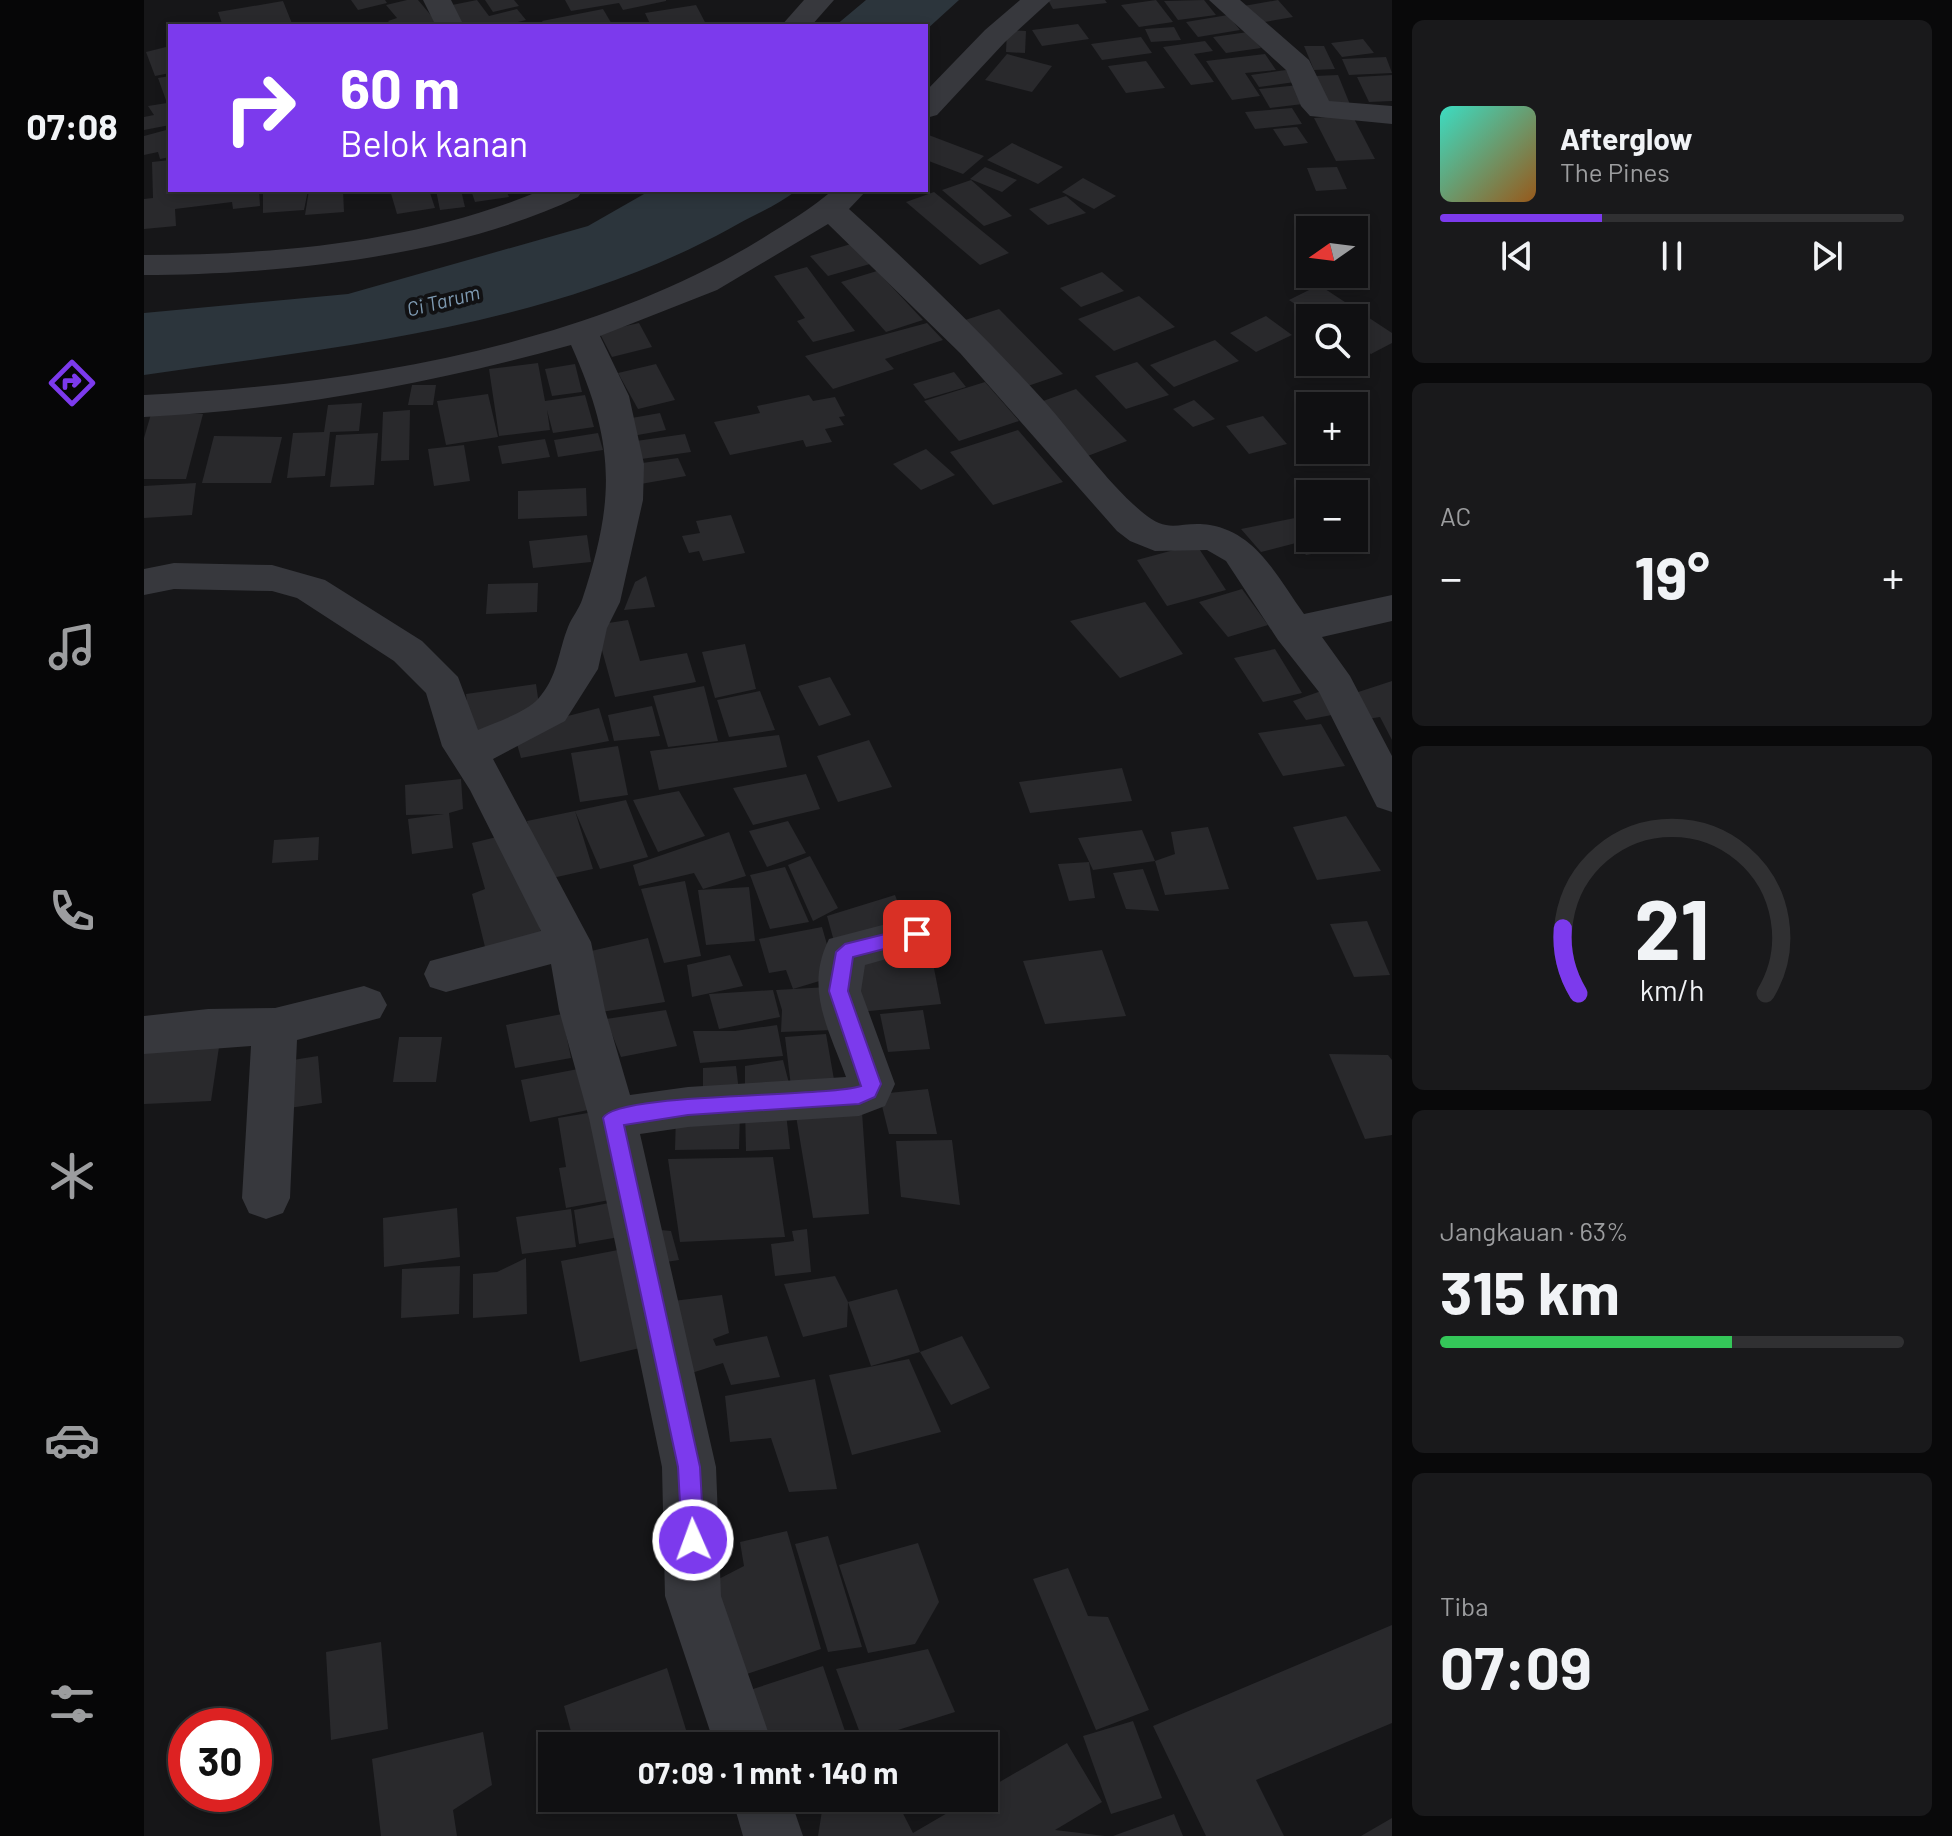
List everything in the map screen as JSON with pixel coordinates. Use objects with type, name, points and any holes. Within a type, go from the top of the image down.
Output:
[{"type":"street","points":[[437,0],[449,24]]},
{"type":"street","points":[[797,24],[820,0]]},
{"type":"street","points":[[928,107],[995,36],[1037,0]]},
{"type":"street","points":[[1223,0],[1299,66],[1316,106],[1321,110],[1392,115]]},
{"type":"street","points":[[144,265],[313,259],[411,240],[522,210],[562,192]]},
{"type":"street","points":[[144,406],[221,403],[378,379],[582,333],[660,306],[763,253],[840,199],[907,279],[1054,434],[1115,509],[1144,533],[1163,541],[1207,535],[1223,540],[1239,552],[1292,630],[1336,686],[1392,796]]},
{"type":"street","points":[[470,753],[551,711],[578,669],[610,568],[625,500],[626,464],[611,396],[582,333]]},
{"type":"street","points":[[144,582],[174,576],[272,578],[311,589],[408,651],[444,687],[471,762],[487,783],[569,942],[582,1010],[613,1118],[689,1467],[693,1596],[739,1732]]},
{"type":"street","points":[[1292,630],[1392,608]]},
{"type":"street","points":[[613,1118],[688,1107],[859,1096],[868,1092],[872,1084],[838,991],[845,952],[917,934]]},
{"type":"street","points":[[446,974],[569,942]]},
{"type":"street","points":[[144,1035],[208,1028],[275,1027],[364,1005]]},
{"type":"street","points":[[266,1198],[275,1027]]},
{"type":"street","points":[[765,1812],[773,1836]]},
{"type":"water","points":[[866,0],[959,0],[928,28],[928,24],[837,24]]},
{"type":"water","name":"Ci Tarum","points":[[648,192],[794,192],[729,229],[660,262],[590,289],[517,311],[369,342],[144,375],[144,313],[348,294],[588,226]]},
{"type":"building","points":[[351,0],[385,0],[387,3],[358,10]]},
{"type":"building","points":[[418,0],[438,24],[391,24],[388,21],[397,18],[386,5]]},
{"type":"building","points":[[477,0],[489,16],[517,9],[526,20],[510,24],[458,24],[442,7]]},
{"type":"building","points":[[485,0],[514,0],[519,6],[493,12]]},
{"type":"building","points":[[565,0],[666,1],[623,10],[619,3],[571,11]]},
{"type":"building","points":[[1048,0],[1105,0],[1107,3],[1053,9]]},
{"type":"building","points":[[1156,0],[1173,22],[1139,27],[1121,5]]},
{"type":"building","points":[[1204,0],[1216,15],[1178,20],[1164,1]]},
{"type":"building","points":[[1278,0],[1293,17],[1253,24],[1238,7]]},
{"type":"building","points":[[283,1],[292,24],[222,24],[218,12]]},
{"type":"building","points":[[696,5],[706,24],[650,24],[645,13]]},
{"type":"building","points":[[603,9],[612,24],[544,24],[542,21]]},
{"type":"building","points":[[1228,15],[1240,30],[1198,37],[1186,22]]},
{"type":"building","points":[[1078,24],[1089,39],[1042,46],[1032,30]]},
{"type":"building","points":[[1174,27],[1181,40],[1151,42],[1145,29]]},
{"type":"building","points":[[1007,30],[1026,31],[1025,53],[1006,52]]},
{"type":"building","points":[[1248,32],[1261,48],[1226,53],[1213,37]]},
{"type":"building","points":[[1141,37],[1152,53],[1102,60],[1091,44]]},
{"type":"building","points":[[1363,39],[1374,53],[1342,57],[1331,43]]},
{"type":"building","points":[[1205,41],[1213,51],[1194,54],[1214,82],[1191,85],[1163,47]]},
{"type":"building","points":[[168,46],[168,73],[155,76],[146,52]]},
{"type":"building","points":[[1304,46],[1324,46],[1335,69],[1314,70]]},
{"type":"building","points":[[1007,54],[1052,66],[1032,92],[985,80]]},
{"type":"building","points":[[1265,54],[1276,70],[1245,73],[1260,96],[1232,100],[1206,61]]},
{"type":"building","points":[[1386,57],[1392,73],[1349,75],[1342,59]]},
{"type":"building","points":[[1146,61],[1165,88],[1126,93],[1108,66]]},
{"type":"building","points":[[1286,70],[1295,82],[1259,87],[1251,75]]},
{"type":"building","points":[[1338,75],[1351,107],[1327,107],[1315,76]]},
{"type":"building","points":[[1392,75],[1392,101],[1369,102],[1357,77]]},
{"type":"building","points":[[168,76],[168,125],[144,130],[144,117],[154,115],[148,106],[167,103],[158,78]]},
{"type":"building","points":[[1299,85],[1311,103],[1270,108],[1259,89]]},
{"type":"building","points":[[1292,108],[1302,124],[1255,129],[1245,112]]},
{"type":"building","points":[[1352,115],[1375,159],[1336,161],[1314,118]]},
{"type":"building","points":[[1297,127],[1308,143],[1284,146],[1273,129]]},
{"type":"building","points":[[168,130],[168,157],[160,159],[158,152],[144,155],[144,136]]},
{"type":"building","points":[[928,135],[984,156],[963,174],[928,161]]},
{"type":"building","points":[[1012,143],[1063,167],[1038,184],[987,160]]},
{"type":"building","points":[[168,160],[168,192],[259,192],[260,206],[233,209],[232,202],[175,209],[176,226],[144,229],[144,199],[153,198],[152,162]]},
{"type":"building","points":[[985,167],[1017,180],[1002,192],[970,179]]},
{"type":"building","points":[[1337,167],[1347,189],[1316,191],[1307,168]]},
{"type":"building","points":[[1083,178],[1116,196],[1094,209],[1062,192]]},
{"type":"building","points":[[971,180],[1012,216],[984,226],[942,190]]},
{"type":"building","points":[[263,192],[308,192],[304,210],[263,213]]},
{"type":"building","points":[[309,192],[343,192],[344,212],[305,215]]},
{"type":"building","points":[[391,192],[430,192],[435,208],[397,214]]},
{"type":"building","points":[[436,192],[461,192],[465,207],[440,210]]},
{"type":"building","points":[[472,192],[507,192],[509,197],[475,202]]},
{"type":"building","points":[[934,192],[1009,253],[980,265],[906,202]]},
{"type":"building","points":[[1066,196],[1086,213],[1048,225],[1029,209]]},
{"type":"building","points":[[851,244],[870,264],[828,276],[810,256]]},
{"type":"building","points":[[807,267],[855,331],[813,342],[797,321],[805,318],[774,276]]},
{"type":"building","points":[[877,271],[923,320],[886,332],[841,282]]},
{"type":"building","points":[[1102,272],[1124,291],[1081,307],[1060,288]]},
{"type":"building","points":[[1313,288],[1324,288],[1348,304],[1296,305],[1289,300]]},
{"type":"building","points":[[1139,296],[1175,327],[1114,351],[1078,319]]},
{"type":"building","points":[[999,309],[1063,374],[1019,389],[956,323]]},
{"type":"building","points":[[1266,316],[1292,335],[1256,352],[1230,333]]},
{"type":"building","points":[[1368,317],[1392,333],[1392,343],[1371,354],[1368,352]]},
{"type":"building","points":[[639,323],[652,347],[612,357],[599,332]]},
{"type":"building","points":[[927,323],[943,340],[885,359],[894,369],[833,389],[805,356]]},
{"type":"building","points":[[1215,340],[1239,361],[1174,387],[1150,365]]},
{"type":"building","points":[[1137,362],[1169,395],[1126,409],[1095,376]]},
{"type":"building","points":[[538,363],[545,401],[585,395],[594,427],[553,433],[547,410],[550,430],[499,436],[489,369]]},
{"type":"building","points":[[575,364],[582,392],[552,396],[545,369]]},
{"type":"building","points":[[656,364],[675,400],[638,409],[618,373]]},
{"type":"building","points":[[954,372],[966,387],[925,399],[913,384]]},
{"type":"building","points":[[985,382],[1019,421],[959,441],[924,401]]},
{"type":"building","points":[[412,385],[436,385],[433,405],[408,405]]},
{"type":"building","points":[[1076,389],[1127,441],[1085,457],[1035,404]]},
{"type":"building","points":[[488,394],[498,437],[446,445],[437,401]]},
{"type":"building","points":[[809,395],[813,401],[835,397],[845,416],[839,417],[844,425],[825,429],[832,442],[806,447],[803,440],[730,455],[714,422],[760,413],[757,406]]},
{"type":"building","points":[[1194,400],[1215,419],[1193,427],[1173,409]]},
{"type":"building","points":[[362,403],[359,431],[330,432],[325,476],[287,478],[293,433],[324,432],[328,405]]},
{"type":"building","points":[[410,410],[409,460],[381,461],[383,412]]},
{"type":"building","points":[[660,413],[666,430],[632,436],[626,419]]},
{"type":"building","points":[[151,414],[203,414],[186,479],[144,479],[144,438]]},
{"type":"building","points":[[1263,416],[1287,444],[1249,454],[1226,426]]},
{"type":"building","points":[[1018,430],[1063,482],[993,505],[950,452]]},
{"type":"building","points":[[378,433],[374,485],[330,487],[336,435]]},
{"type":"building","points":[[598,433],[603,450],[558,457],[554,440]]},
{"type":"building","points":[[685,434],[691,452],[634,460],[629,442]]},
{"type":"building","points":[[214,436],[282,437],[271,483],[202,483]]},
{"type":"building","points":[[545,439],[550,457],[502,464],[498,446]]},
{"type":"building","points":[[464,445],[470,481],[434,486],[428,449]]},
{"type":"building","points":[[926,449],[955,475],[921,490],[893,464]]},
{"type":"building","points":[[678,458],[686,476],[635,485],[635,464]]},
{"type":"building","points":[[196,483],[192,515],[144,518],[144,486]]},
{"type":"building","points":[[586,488],[587,516],[518,519],[518,491]]},
{"type":"building","points":[[731,515],[745,553],[703,561],[699,551],[689,553],[682,536],[700,533],[696,521]]},
{"type":"building","points":[[1296,518],[1296,543],[1261,552],[1241,529]]},
{"type":"building","points":[[587,535],[591,562],[533,568],[529,541]]},
{"type":"building","points":[[1196,544],[1226,590],[1167,606],[1137,560]]},
{"type":"building","points":[[646,576],[655,607],[624,610],[635,582]]},
{"type":"building","points":[[538,583],[537,612],[486,614],[488,584]]},
{"type":"building","points":[[1242,589],[1268,625],[1228,637],[1199,602]]},
{"type":"building","points":[[1145,602],[1183,654],[1120,678],[1070,621]]},
{"type":"building","points":[[628,620],[640,661],[687,653],[696,682],[615,697],[595,625]]},
{"type":"building","points":[[745,644],[756,689],[715,698],[702,652]]},
{"type":"building","points":[[1275,649],[1302,693],[1263,702],[1234,658]]},
{"type":"building","points":[[830,677],[851,715],[819,726],[798,686]]},
{"type":"building","points":[[1392,681],[1392,740],[1380,717],[1361,720],[1346,696]]},
{"type":"building","points":[[536,684],[541,719],[471,738],[466,694]]},
{"type":"building","points":[[704,686],[718,741],[668,747],[653,696]]},
{"type":"building","points":[[1324,690],[1342,713],[1306,720],[1293,701]]},
{"type":"building","points":[[760,691],[775,730],[729,737],[717,700]]},
{"type":"building","points":[[652,706],[660,736],[614,741],[608,715]]},
{"type":"building","points":[[599,708],[609,741],[521,758],[513,730]]},
{"type":"building","points":[[1321,724],[1345,766],[1283,776],[1258,733]]},
{"type":"building","points":[[779,735],[787,767],[659,790],[650,751]]},
{"type":"building","points":[[869,740],[892,787],[838,802],[817,756]]},
{"type":"building","points":[[618,746],[628,795],[580,802],[571,753]]},
{"type":"building","points":[[1122,768],[1132,801],[1030,813],[1019,782]]},
{"type":"building","points":[[806,774],[820,809],[753,825],[733,788]]},
{"type":"building","points":[[461,779],[463,809],[449,813],[453,848],[412,854],[408,819],[444,814],[406,815],[405,785]]},
{"type":"building","points":[[679,791],[705,836],[658,852],[633,800]]},
{"type":"building","points":[[626,800],[648,857],[600,869],[575,811]]},
{"type":"building","points":[[575,811],[593,869],[543,880],[527,821]]},
{"type":"building","points":[[1346,816],[1381,871],[1317,880],[1293,827]]},
{"type":"building","points":[[788,821],[806,853],[767,867],[749,831]]},
{"type":"building","points":[[1208,827],[1229,889],[1165,895],[1155,861],[1175,854],[1171,832]]},
{"type":"building","points":[[1142,830],[1155,861],[1093,870],[1078,838]]},
{"type":"building","points":[[729,832],[746,876],[703,889],[694,873],[639,886],[633,865]]},
{"type":"building","points":[[509,834],[543,938],[486,951],[472,894],[485,889],[472,843]]},
{"type":"building","points":[[319,837],[318,860],[272,863],[274,840]]},
{"type":"building","points":[[810,856],[838,908],[813,921],[788,865]]},
{"type":"building","points":[[1089,862],[1095,898],[1069,901],[1058,864]]},
{"type":"building","points":[[785,867],[809,922],[770,929],[750,875]]},
{"type":"building","points":[[1143,869],[1159,911],[1126,909],[1113,873]]},
{"type":"building","points":[[685,881],[701,956],[664,963],[641,889]]},
{"type":"building","points":[[749,887],[755,941],[706,945],[698,890]]},
{"type":"building","points":[[895,895],[909,932],[837,952],[827,916]]},
{"type":"building","points":[[1367,921],[1390,975],[1354,977],[1330,924]]},
{"type":"building","points":[[822,927],[836,976],[793,989],[786,970],[769,973],[759,939]]},
{"type":"building","points":[[648,938],[665,1002],[588,1014],[578,954]]},
{"type":"building","points":[[929,943],[941,1004],[859,1012],[857,955]]},
{"type":"building","points":[[1102,950],[1126,1016],[1045,1024],[1023,961]]},
{"type":"building","points":[[730,955],[743,986],[692,997],[687,965]]},
{"type":"building","points":[[828,987],[833,1030],[781,1032],[782,1010],[776,990]]},
{"type":"building","points":[[773,990],[780,1017],[719,1029],[709,994]]},
{"type":"building","points":[[666,1010],[677,1046],[621,1057],[606,1019]]},
{"type":"building","points":[[923,1010],[930,1049],[888,1052],[880,1014]]},
{"type":"building","points":[[562,1014],[571,1058],[515,1068],[506,1025]]},
{"type":"building","points":[[777,1025],[783,1056],[700,1063],[693,1031],[735,1031]]},
{"type":"building","points":[[826,1034],[836,1091],[792,1095],[785,1037]]},
{"type":"building","points":[[399,1037],[442,1037],[436,1082],[393,1082]]},
{"type":"building","points":[[219,1047],[211,1101],[144,1104],[144,1050]]},
{"type":"building","points":[[1329,1054],[1388,1055],[1392,1060],[1392,1135],[1365,1139]]},
{"type":"building","points":[[318,1056],[322,1103],[283,1109],[280,1062]]},
{"type":"building","points":[[783,1060],[792,1095],[745,1097],[745,1066]]},
{"type":"building","points":[[736,1066],[740,1100],[703,1099],[703,1068]]},
{"type":"building","points":[[578,1069],[588,1110],[530,1122],[521,1080]]},
{"type":"building","points":[[928,1089],[937,1134],[889,1134],[879,1094]]},
{"type":"building","points":[[785,1104],[790,1149],[746,1151],[745,1108]]},
{"type":"building","points":[[600,1111],[615,1199],[566,1208],[559,1168],[566,1167],[558,1118]]},
{"type":"building","points":[[740,1112],[739,1149],[675,1150],[676,1115]]},
{"type":"building","points":[[862,1112],[869,1214],[813,1218],[796,1116]]},
{"type":"building","points":[[952,1140],[960,1205],[901,1197],[896,1141]]},
{"type":"building","points":[[773,1157],[785,1237],[680,1242],[668,1159]]},
{"type":"building","points":[[619,1201],[625,1236],[579,1244],[574,1210]]},
{"type":"building","points":[[457,1208],[460,1257],[384,1267],[383,1218]]},
{"type":"building","points":[[571,1209],[576,1247],[522,1254],[516,1217]]},
{"type":"building","points":[[651,1229],[671,1231],[679,1260],[653,1264]]},
{"type":"building","points":[[807,1229],[811,1272],[775,1276],[771,1244],[794,1241],[792,1231]]},
{"type":"building","points":[[618,1250],[640,1348],[580,1362],[561,1261]]},
{"type":"building","points":[[526,1258],[527,1314],[473,1318],[473,1274],[497,1272]]},
{"type":"building","points":[[460,1266],[459,1314],[401,1318],[402,1269]]},
{"type":"building","points":[[835,1276],[848,1302],[847,1327],[803,1337],[784,1284]]},
{"type":"building","points":[[897,1289],[920,1352],[871,1366],[848,1302]]},
{"type":"building","points":[[722,1295],[729,1333],[713,1339],[716,1346],[767,1336],[780,1377],[731,1385],[723,1363],[682,1376],[665,1302]]},
{"type":"building","points":[[962,1336],[990,1388],[951,1405],[920,1352]]},
{"type":"building","points":[[909,1359],[941,1432],[852,1455],[829,1375]]},
{"type":"building","points":[[815,1379],[837,1489],[789,1492],[771,1438],[730,1442],[725,1396]]},
{"type":"building","points":[[787,1531],[821,1649],[738,1677],[707,1585],[744,1566],[740,1542]]},
{"type":"building","points":[[828,1536],[862,1647],[828,1652],[795,1544]]},
{"type":"building","points":[[918,1543],[939,1602],[915,1644],[868,1653],[839,1565]]},
{"type":"building","points":[[1068,1568],[1088,1616],[1108,1617],[1149,1710],[1096,1730],[1033,1579]]},
{"type":"building","points":[[1392,1625],[1392,1723],[1256,1780],[1284,1836],[1206,1836],[1153,1726]]},
{"type":"building","points":[[381,1642],[388,1729],[331,1740],[326,1652]]},
{"type":"building","points":[[928,1649],[955,1712],[892,1732],[860,1732],[836,1669]]},
{"type":"building","points":[[823,1666],[845,1732],[764,1732],[750,1690]]},
{"type":"building","points":[[667,1668],[687,1732],[571,1732],[564,1706]]},
{"type":"building","points":[[1133,1721],[1162,1798],[1111,1814],[1083,1736]]},
{"type":"building","points":[[483,1732],[492,1785],[453,1810],[457,1836],[381,1836],[372,1759]]},
{"type":"building","points":[[1067,1743],[1102,1802],[1055,1830],[1105,1836],[818,1836],[822,1812],[902,1812],[913,1833],[949,1812],[998,1812],[998,1783]]},
{"type":"building","points":[[1174,1814],[1183,1836],[1113,1836]]},
{"type":"building","points":[[1392,1818],[1392,1836],[1361,1836]]},
{"type":"route","points":[[693,1540],[689,1467],[613,1118],[688,1107],[859,1096],[868,1092],[872,1084],[838,991],[845,952],[917,934]]}]
